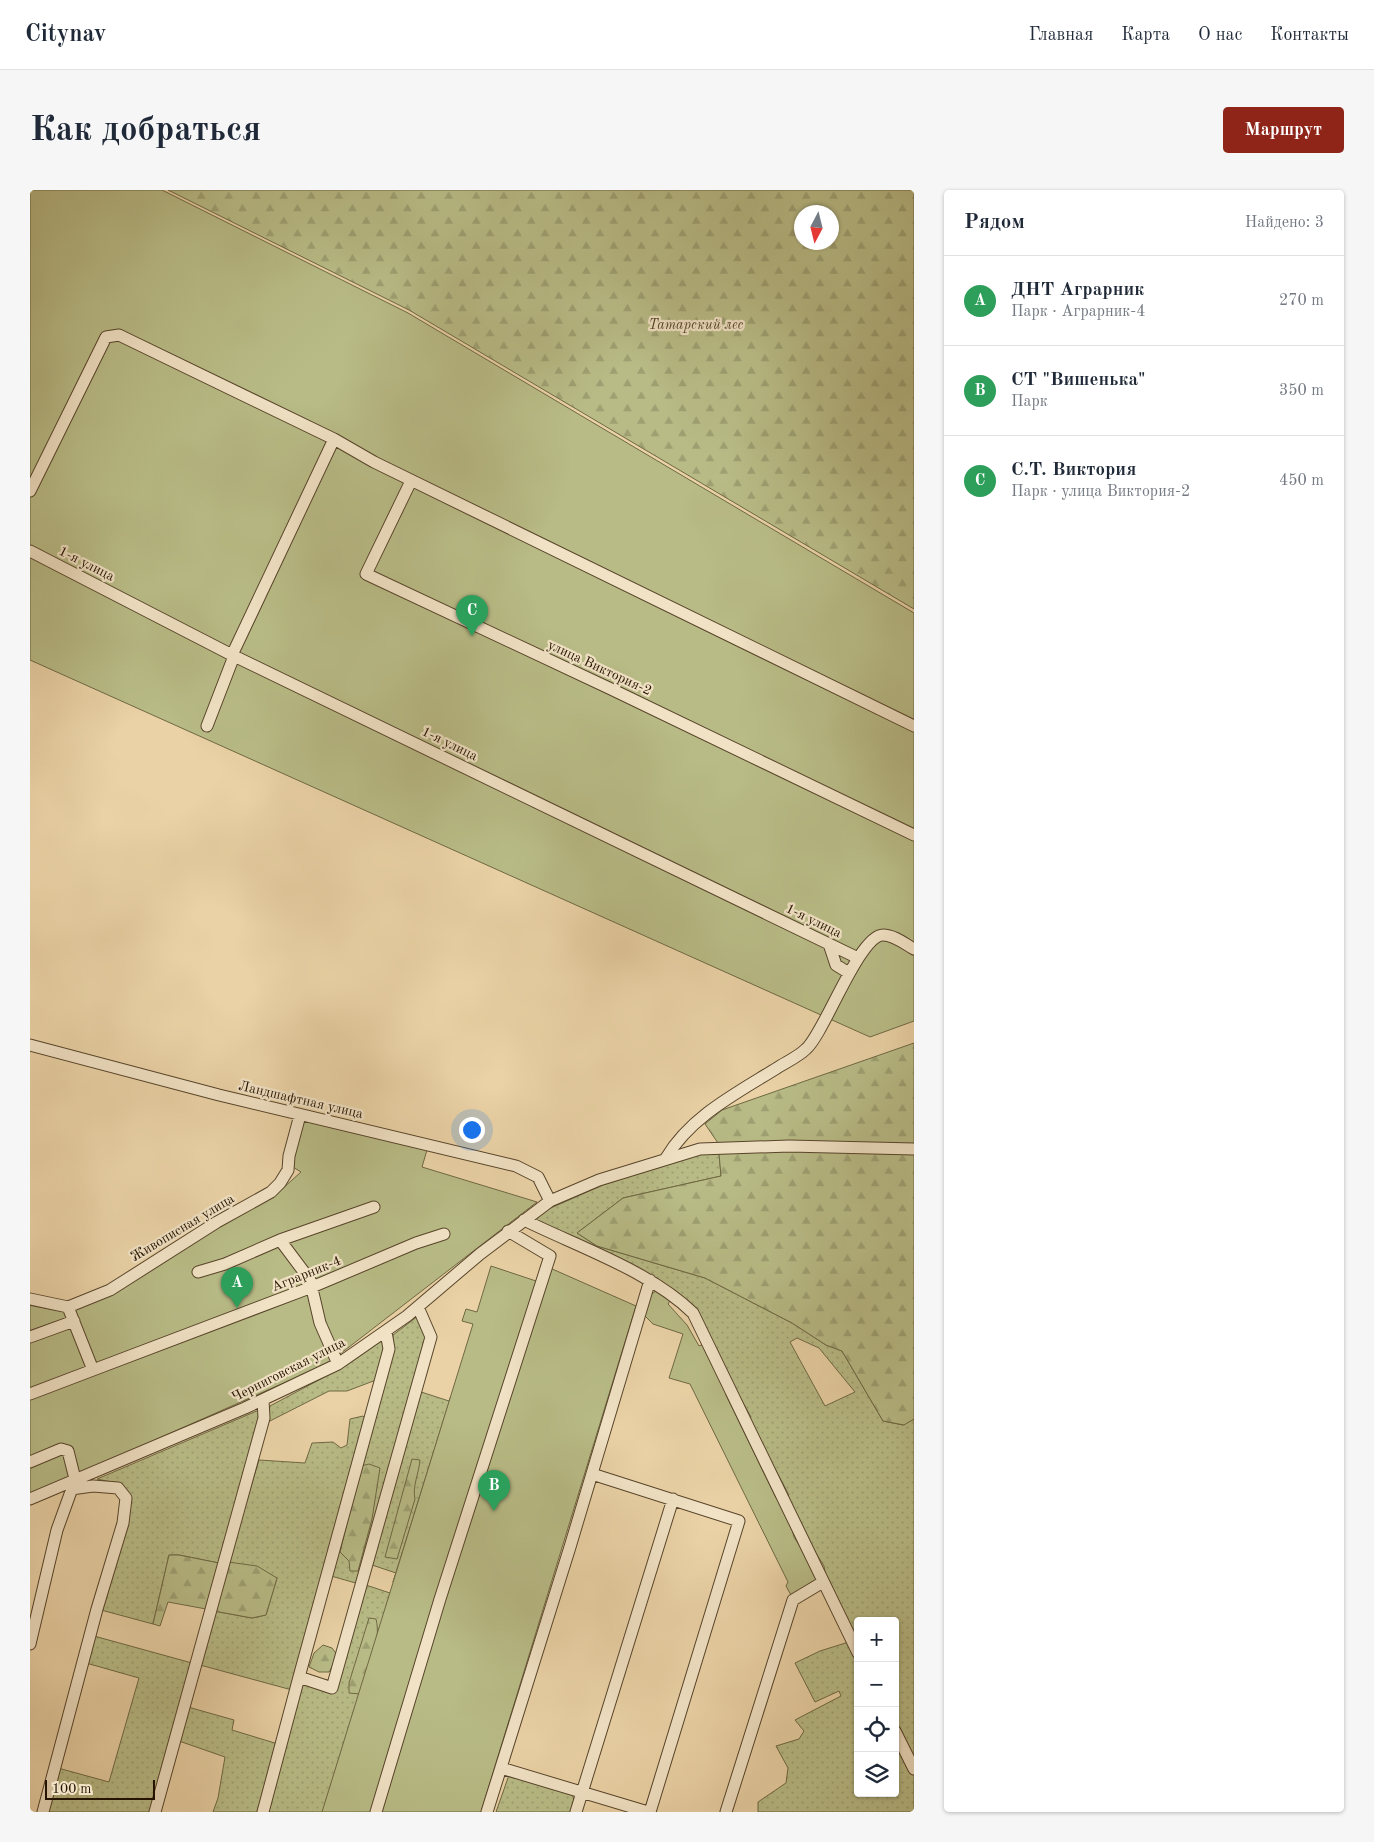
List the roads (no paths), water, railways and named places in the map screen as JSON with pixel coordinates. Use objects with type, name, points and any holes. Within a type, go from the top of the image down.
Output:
[{"type":"street","points":[[30,491],[106,337],[119,335],[334,439],[411,481],[914,726]]},
{"type":"street","points":[[207,726],[233,656],[334,439]]},
{"type":"street","name":"улица Виктория-2","points":[[411,481],[366,574],[611,689],[914,835]]},
{"type":"street","name":"1-я улица","points":[[30,551],[233,656],[858,958]]},
{"type":"street","points":[[666,1158],[677,1139],[692,1125],[716,1107],[806,1049],[858,958],[875,937],[883,935],[892,937],[914,949]]},
{"type":"street","points":[[829,944],[836,965],[849,973]]},
{"type":"street","name":"Ландшафтная улица","points":[[30,1044],[300,1115],[516,1166],[538,1177],[550,1201]]},
{"type":"street","name":"Живописная улица","points":[[68,1307],[110,1290],[160,1257],[270,1192],[280,1183],[288,1170],[289,1156],[300,1115]]},
{"type":"street","name":"Черниговская улица","points":[[30,1499],[73,1484],[263,1400],[338,1364],[386,1332],[508,1231],[550,1201],[599,1180],[700,1149],[789,1146],[914,1149]]},
{"type":"street","points":[[198,1272],[224,1264],[280,1240],[374,1207]]},
{"type":"street","points":[[524,1220],[650,1280],[674,1295],[693,1314],[854,1645]]},
{"type":"street","points":[[376,1812],[440,1599],[550,1256],[508,1231]]},
{"type":"street","name":"Аграрник-4","points":[[30,1394],[312,1288],[416,1243],[444,1234]]},
{"type":"street","points":[[280,1240],[310,1280],[320,1323],[338,1364]]},
{"type":"street","points":[[487,1812],[650,1280]]},
{"type":"street","points":[[30,1299],[68,1307],[93,1370]]},
{"type":"street","points":[[299,1677],[332,1688],[431,1337],[418,1307]]},
{"type":"street","points":[[30,1337],[74,1321]]},
{"type":"street","points":[[263,1812],[389,1349],[386,1332]]},
{"type":"street","points":[[155,1812],[264,1418],[263,1400]]},
{"type":"street","points":[[30,1462],[61,1449],[68,1451],[73,1484],[57,1530],[30,1644]]},
{"type":"street","points":[[501,1768],[649,1812],[739,1521],[592,1474]]},
{"type":"street","points":[[43,1812],[97,1609],[123,1523],[126,1498],[118,1488],[73,1484]]},
{"type":"street","points":[[576,1812],[673,1499]]},
{"type":"street","points":[[726,1812],[793,1600],[823,1582]]},
{"type":"street","points":[[899,1738],[914,1769]]},
{"type":"place","name":"С.Т. Виктория","points":[[472,636]]},
{"type":"place","name":"ДНТ Аграрник","points":[[237,1308]]},
{"type":"place","name":"СТ \"Вишенька\"","points":[[494,1511]]},
{"type":"park label","name":"Татарский лес","points":[[696,324]]}]
